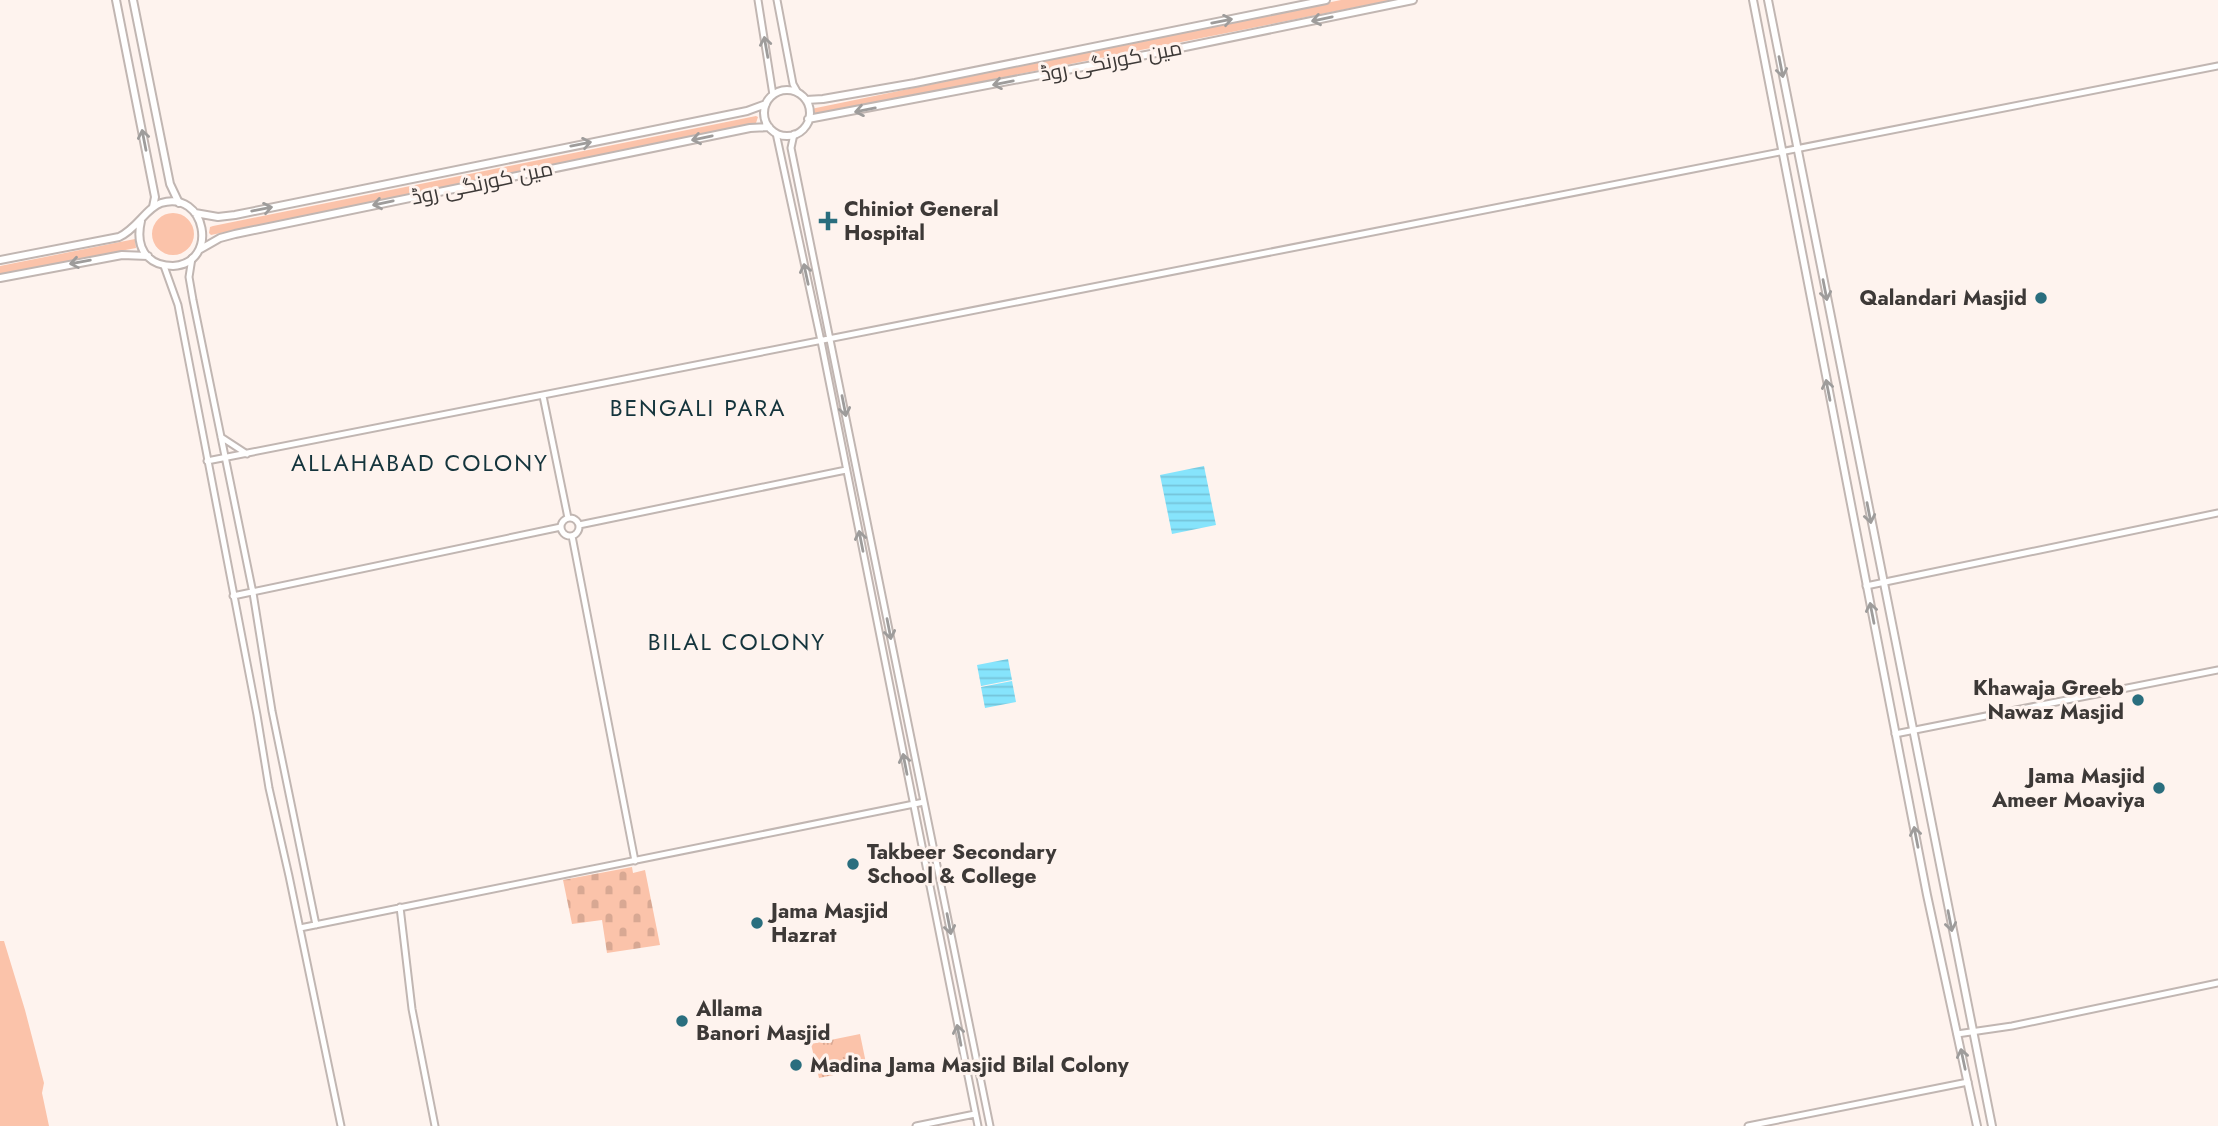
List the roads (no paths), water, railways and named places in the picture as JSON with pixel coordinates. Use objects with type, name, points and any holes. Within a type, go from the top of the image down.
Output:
[{"type":"main road","points":[[116,0],[155,197],[153,207]]},
{"type":"main road","points":[[133,0],[170,184],[179,203]]},
{"type":"main road","name":"مین کورنگی روڈ","points":[[806,100],[915,83],[1326,0]]},
{"type":"main road","name":"مین کورنگی روڈ","points":[[808,119],[1138,57],[1413,0]]},
{"type":"main road","points":[[1753,0],[1895,734],[1977,1126]]},
{"type":"main road","points":[[1768,0],[1992,1126]]},
{"type":"main road","points":[[785,90],[798,93],[806,100],[809,112],[802,129],[794,134],[773,130],[764,116],[766,104],[773,94],[785,90]]},
{"type":"main road","name":"مین کورنگی روڈ","points":[[195,213],[205,216],[235,215],[740,112],[766,104]]},
{"type":"main road","name":"مین کورنگی روڈ","points":[[199,250],[220,238],[235,234],[750,128],[773,130]]},
{"type":"main road","points":[[0,260],[119,237],[130,232],[153,207],[161,203],[179,203],[195,213],[203,231],[199,250],[192,258],[174,266],[164,265],[148,256],[122,255],[0,278]]},
{"type":"main road","points":[[141,221],[139,240],[148,256]]},
{"type":"main road","points":[[40,270],[42,280]]},
{"type":"main road","points":[[1968,1082],[1980,1069]]},
{"type":"street","points":[[758,0],[773,94]]},
{"type":"street","points":[[777,0],[793,84],[798,93]]},
{"type":"street","points":[[207,461],[2218,66]]},
{"type":"street","points":[[773,130],[821,341],[914,805],[970,1115],[978,1126]]},
{"type":"street","points":[[794,134],[791,148],[990,1126]]},
{"type":"street","points":[[192,258],[189,277],[193,300],[253,593],[272,711],[316,925]]},
{"type":"street","points":[[164,265],[178,304],[257,715],[268,788],[341,1126]]},
{"type":"street","points":[[543,396],[568,518]]},
{"type":"street","points":[[221,437],[247,454]]},
{"type":"street","points":[[579,525],[846,470]]},
{"type":"street","points":[[1866,586],[2218,513]]},
{"type":"street","points":[[568,518],[577,520],[579,525],[577,533],[572,536],[563,533],[561,527],[563,521],[568,518]]},
{"type":"street","points":[[233,596],[561,527]]},
{"type":"street","points":[[572,536],[635,860]]},
{"type":"street","points":[[1895,734],[2218,670]]},
{"type":"street","points":[[300,928],[924,802]]},
{"type":"street","points":[[400,907],[412,1009],[435,1126]]},
{"type":"street","points":[[1958,1034],[2012,1026],[2218,983]]},
{"type":"street","points":[[1748,1126],[1968,1082]]},
{"type":"street","points":[[916,1126],[970,1115]]},
{"type":"water","points":[[1204,466],[1216,525],[1172,534],[1160,475]]},
{"type":"water","points":[[1008,659],[1012,680],[981,686],[977,665]]},
{"type":"water","points":[[1012,681],[1016,702],[985,708],[981,687]]},
{"type":"place","name":"Chiniot General Hospital","points":[[828,221]]},
{"type":"place","name":"Qalandari Masjid","points":[[2041,298]]},
{"type":"place","name":"Khawaja Greeb Nawaz Masjid","points":[[2138,700]]},
{"type":"place","name":"Jama Masjid Ameer Moaviya","points":[[2159,788]]},
{"type":"place","name":"Takbeer Secondary School & College","points":[[853,864]]},
{"type":"place","name":"Jama Masjid Hazrat","points":[[757,923]]},
{"type":"place","name":"Allama Banori Masjid","points":[[682,1021]]},
{"type":"place","name":"Madina Jama Masjid Bilal Colony","points":[[796,1065]]},
{"type":"district","name":"BENGALI PARA","points":[[698,408]]},
{"type":"district","name":"ALLAHABAD COLONY","points":[[420,463]]},
{"type":"district","name":"BILAL COLONY","points":[[737,642]]}]
